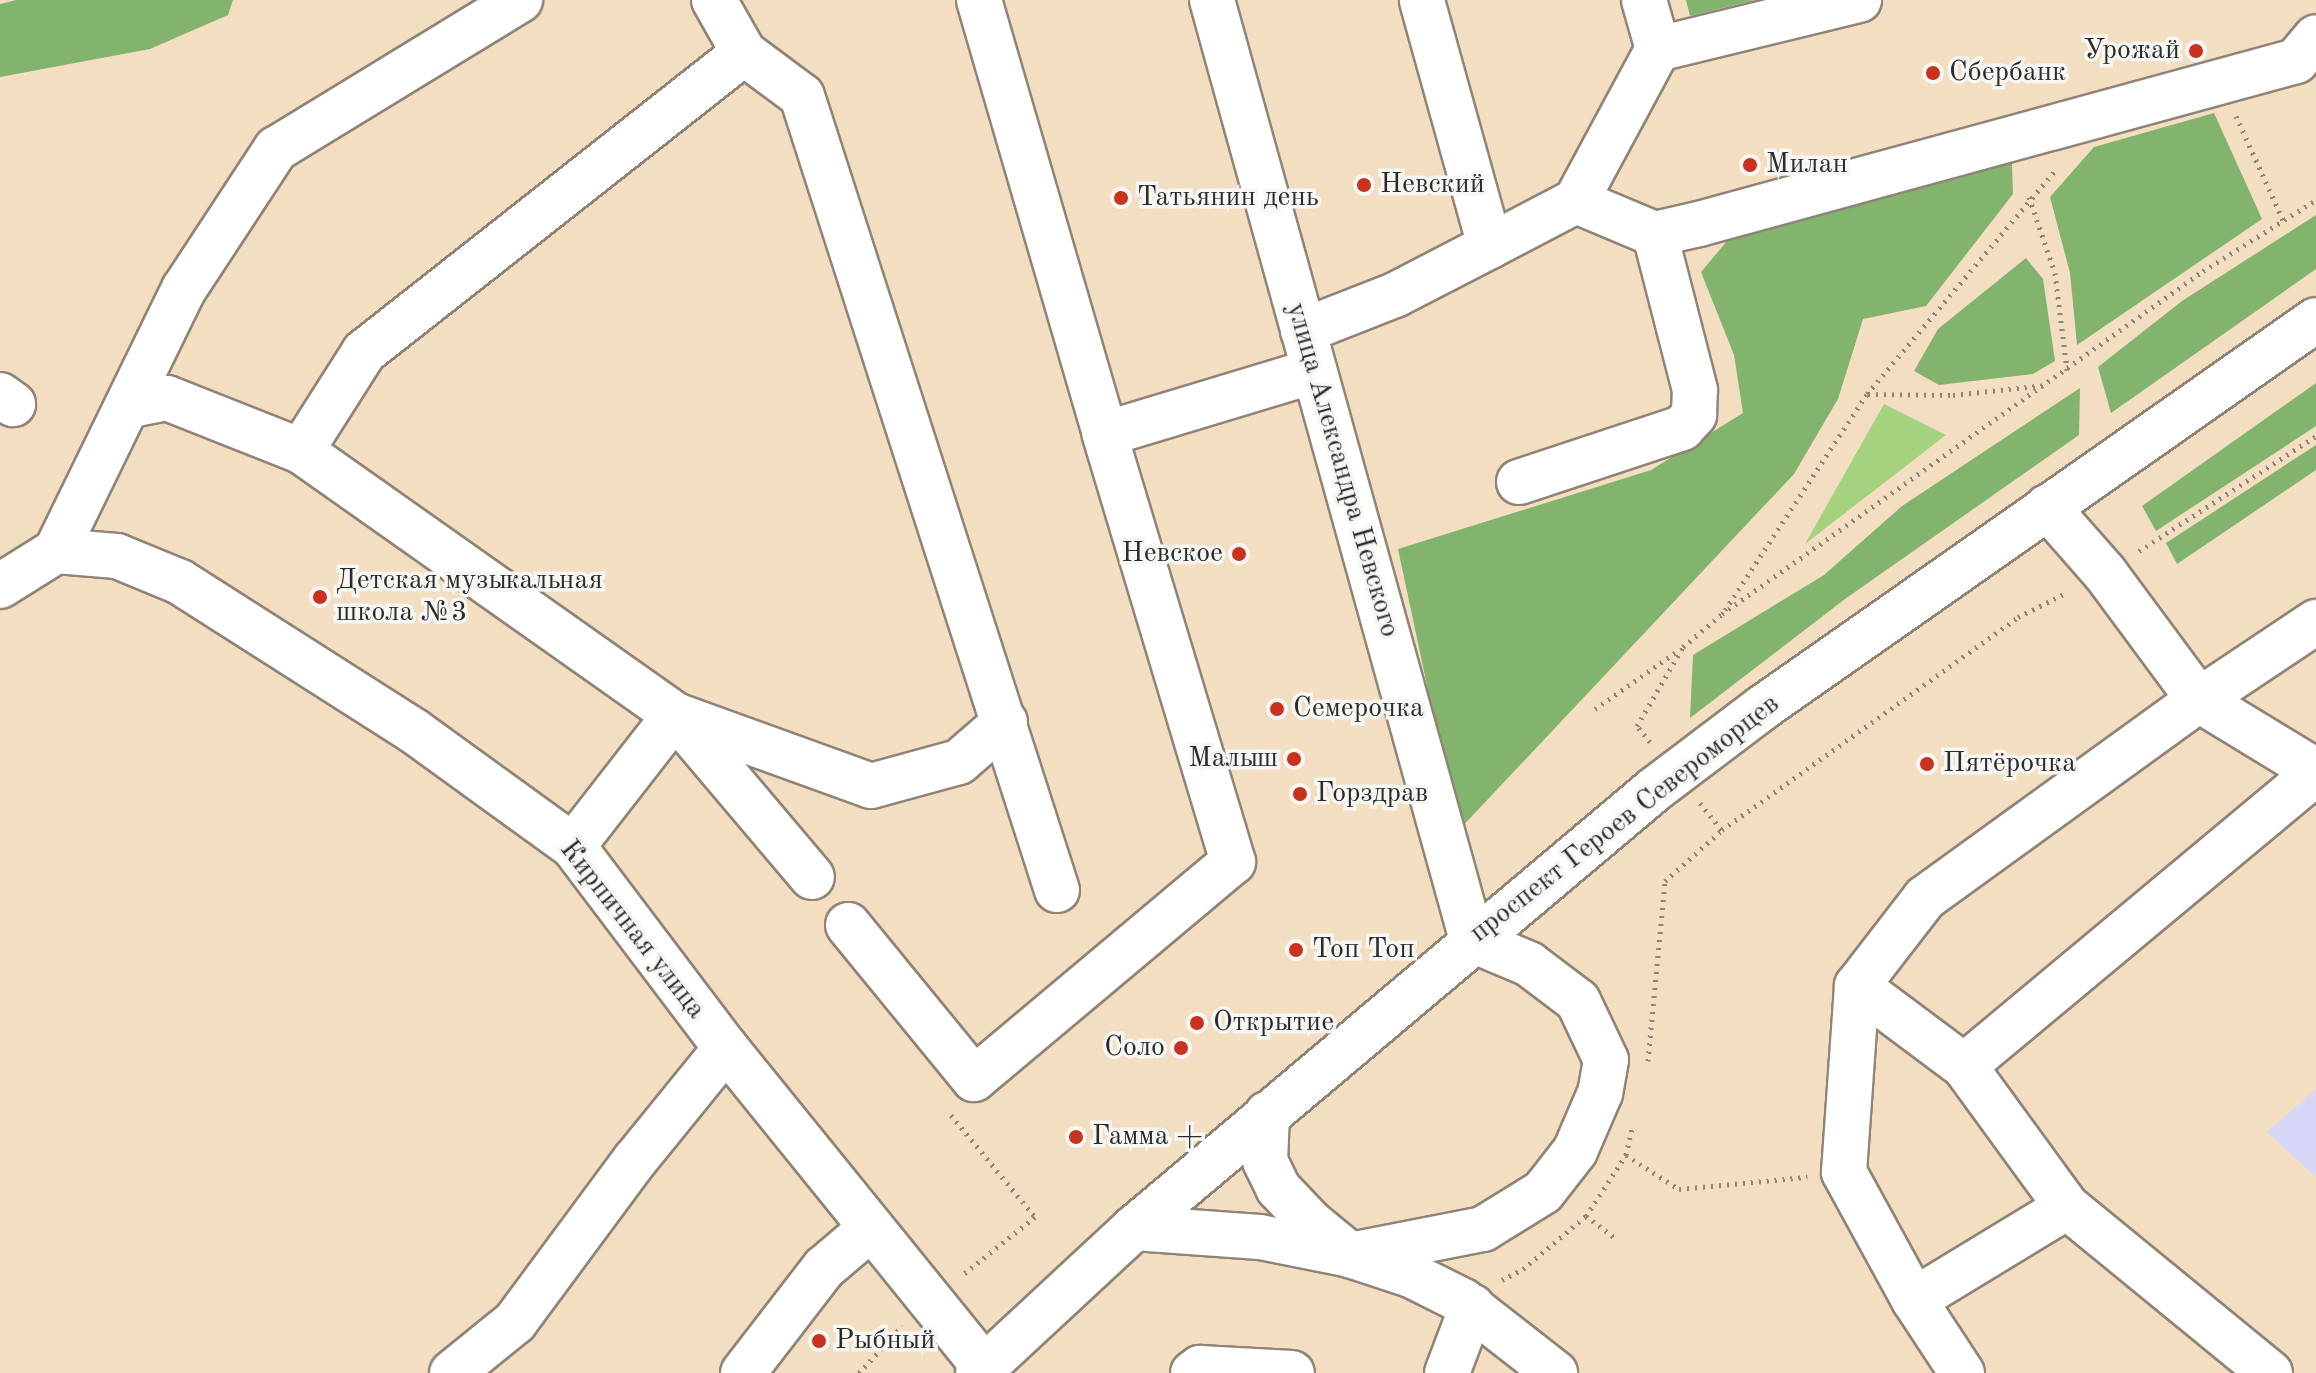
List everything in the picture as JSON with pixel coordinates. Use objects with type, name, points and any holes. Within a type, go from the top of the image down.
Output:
[{"type":"street","points":[[0,586],[56,551],[184,289],[276,149],[520,0]]},
{"type":"street","points":[[714,0],[744,53],[802,96],[1057,890]]},
{"type":"street","points":[[848,925],[974,1079],[1233,862],[979,0]]},
{"type":"street","name":"улица Александра Невского","points":[[1212,0],[1472,940]]},
{"type":"street","points":[[1422,0],[1490,246]]},
{"type":"street","points":[[1105,434],[1308,351],[1395,295],[1576,201],[1658,49],[1644,0]]},
{"type":"street","points":[[1658,49],[1859,0]]},
{"type":"street","points":[[1576,201],[1655,234],[2296,61],[2316,37]]},
{"type":"street","points":[[301,451],[364,352],[744,53]]},
{"type":"street","points":[[1519,482],[1682,428],[1694,415],[1695,390],[1655,234]]},
{"type":"street","name":"проспект Героев Североморцев","points":[[981,1370],[1134,1228],[1267,1114],[1472,940],[1688,764],[2047,507],[2316,320]]},
{"type":"street","points":[[127,406],[167,398],[301,451],[675,715],[812,877]]},
{"type":"street","points":[[1964,1066],[2316,772],[2199,700],[2105,573],[2047,507]]},
{"type":"street","name":"Кирпичная улица","points":[[56,551],[117,556],[180,582],[414,731],[573,846],[726,1048],[930,1301],[981,1370]]},
{"type":"street","points":[[1962,1373],[1914,1300],[1844,1172],[1857,986],[1925,898],[2199,700],[2316,622]]},
{"type":"street","points":[[675,715],[871,786],[959,762],[1005,722]]},
{"type":"street","points":[[573,846],[675,715]]},
{"type":"street","points":[[1350,1255],[1483,1229],[1543,1192],[1575,1151],[1600,1093],[1606,1060],[1578,1001],[1529,964],[1472,940]]},
{"type":"street","points":[[1857,986],[1964,1066],[2067,1207],[2270,1373]]},
{"type":"street","points":[[452,1373],[515,1322],[635,1160],[726,1048]]},
{"type":"street","points":[[1267,1114],[1265,1161],[1278,1188],[1350,1255]]},
{"type":"street","points":[[1914,1300],[2067,1207]]},
{"type":"street","points":[[743,1373],[824,1268],[871,1228]]},
{"type":"street","points":[[1134,1228],[1260,1237],[1350,1255],[1411,1275],[1472,1307],[1555,1373]]},
{"type":"street","points":[[1447,1373],[1472,1307]]},
{"type":"street","points":[[1193,1373],[1200,1368],[1292,1373]]},
{"type":"path","points":[[2233,107],[2283,221]]},
{"type":"path","points":[[1722,614],[1867,394],[2029,196],[2062,164]]},
{"type":"path","points":[[2029,196],[2055,273],[2067,370]]},
{"type":"path","points":[[1595,709],[1683,647],[1722,614],[2203,271],[2316,200]]},
{"type":"path","points":[[1867,394],[1953,395],[2048,384]]},
{"type":"path","points":[[1687,858],[2018,617],[2105,573],[2316,436]]},
{"type":"path","points":[[1637,726],[1683,647]]},
{"type":"path","points":[[859,1373],[930,1301],[1035,1217],[943,1105],[974,1079]]},
{"type":"path","points":[[1626,1155],[1679,1189],[1844,1172]]},
{"type":"path","points":[[1586,1216],[1614,1237]]},
{"type":"shaded area","points":[[2316,1089],[2316,1177],[2267,1132]]},
{"type":"green space","points":[[16,0],[233,0],[228,15],[150,49],[0,77],[0,4]]},
{"type":"green space","points":[[1686,0],[1755,0],[1690,16]]},
{"type":"green space","points":[[2214,113],[2262,219],[2077,345],[2070,273],[2050,197],[2094,147]]},
{"type":"green space","points":[[2012,163],[2013,194],[1926,306],[1863,319],[1838,399],[1794,474],[1458,831],[1398,549],[1651,470],[1743,413],[1734,355],[1701,272],[1732,235]]},
{"type":"green space","points":[[2316,215],[2316,269],[2111,413],[2098,367],[2182,301]]},
{"type":"green space","points":[[2026,258],[2043,279],[2055,361],[2033,374],[1939,385],[1914,371],[1938,329]]},
{"type":"green space","points":[[2316,383],[2316,426],[2156,531],[2142,506]]},
{"type":"green space","points":[[2080,388],[2079,435],[1845,599],[1690,718],[1693,655],[1824,575],[1902,506]]},
{"type":"green space","points":[[1884,404],[1946,435],[1805,544]]},
{"type":"green space","points":[[2316,445],[2316,470],[2177,564],[2166,543]]},
{"type":"place","name":"Урожай","points":[[2196,51]]},
{"type":"place","name":"Сбербанк","points":[[1933,73]]},
{"type":"place","name":"Милан","points":[[1750,165]]},
{"type":"place","name":"Невский","points":[[1364,185]]},
{"type":"place","name":"Татьянин день","points":[[1121,198]]},
{"type":"place","name":"Невское","points":[[1239,554]]},
{"type":"place","name":"Детская музыкальная школа №3","points":[[320,597]]},
{"type":"place","name":"Семерочка","points":[[1277,709]]},
{"type":"place","name":"Малыш","points":[[1294,759]]},
{"type":"place","name":"Пятёрочка","points":[[1927,764]]},
{"type":"place","name":"Горздрав","points":[[1300,794]]},
{"type":"place","name":"Топ Топ","points":[[1296,950]]},
{"type":"place","name":"Открытие","points":[[1197,1023]]},
{"type":"place","name":"Соло","points":[[1181,1048]]},
{"type":"place","name":"Гамма +","points":[[1076,1137]]},
{"type":"place","name":"Рыбный","points":[[819,1341]]}]
